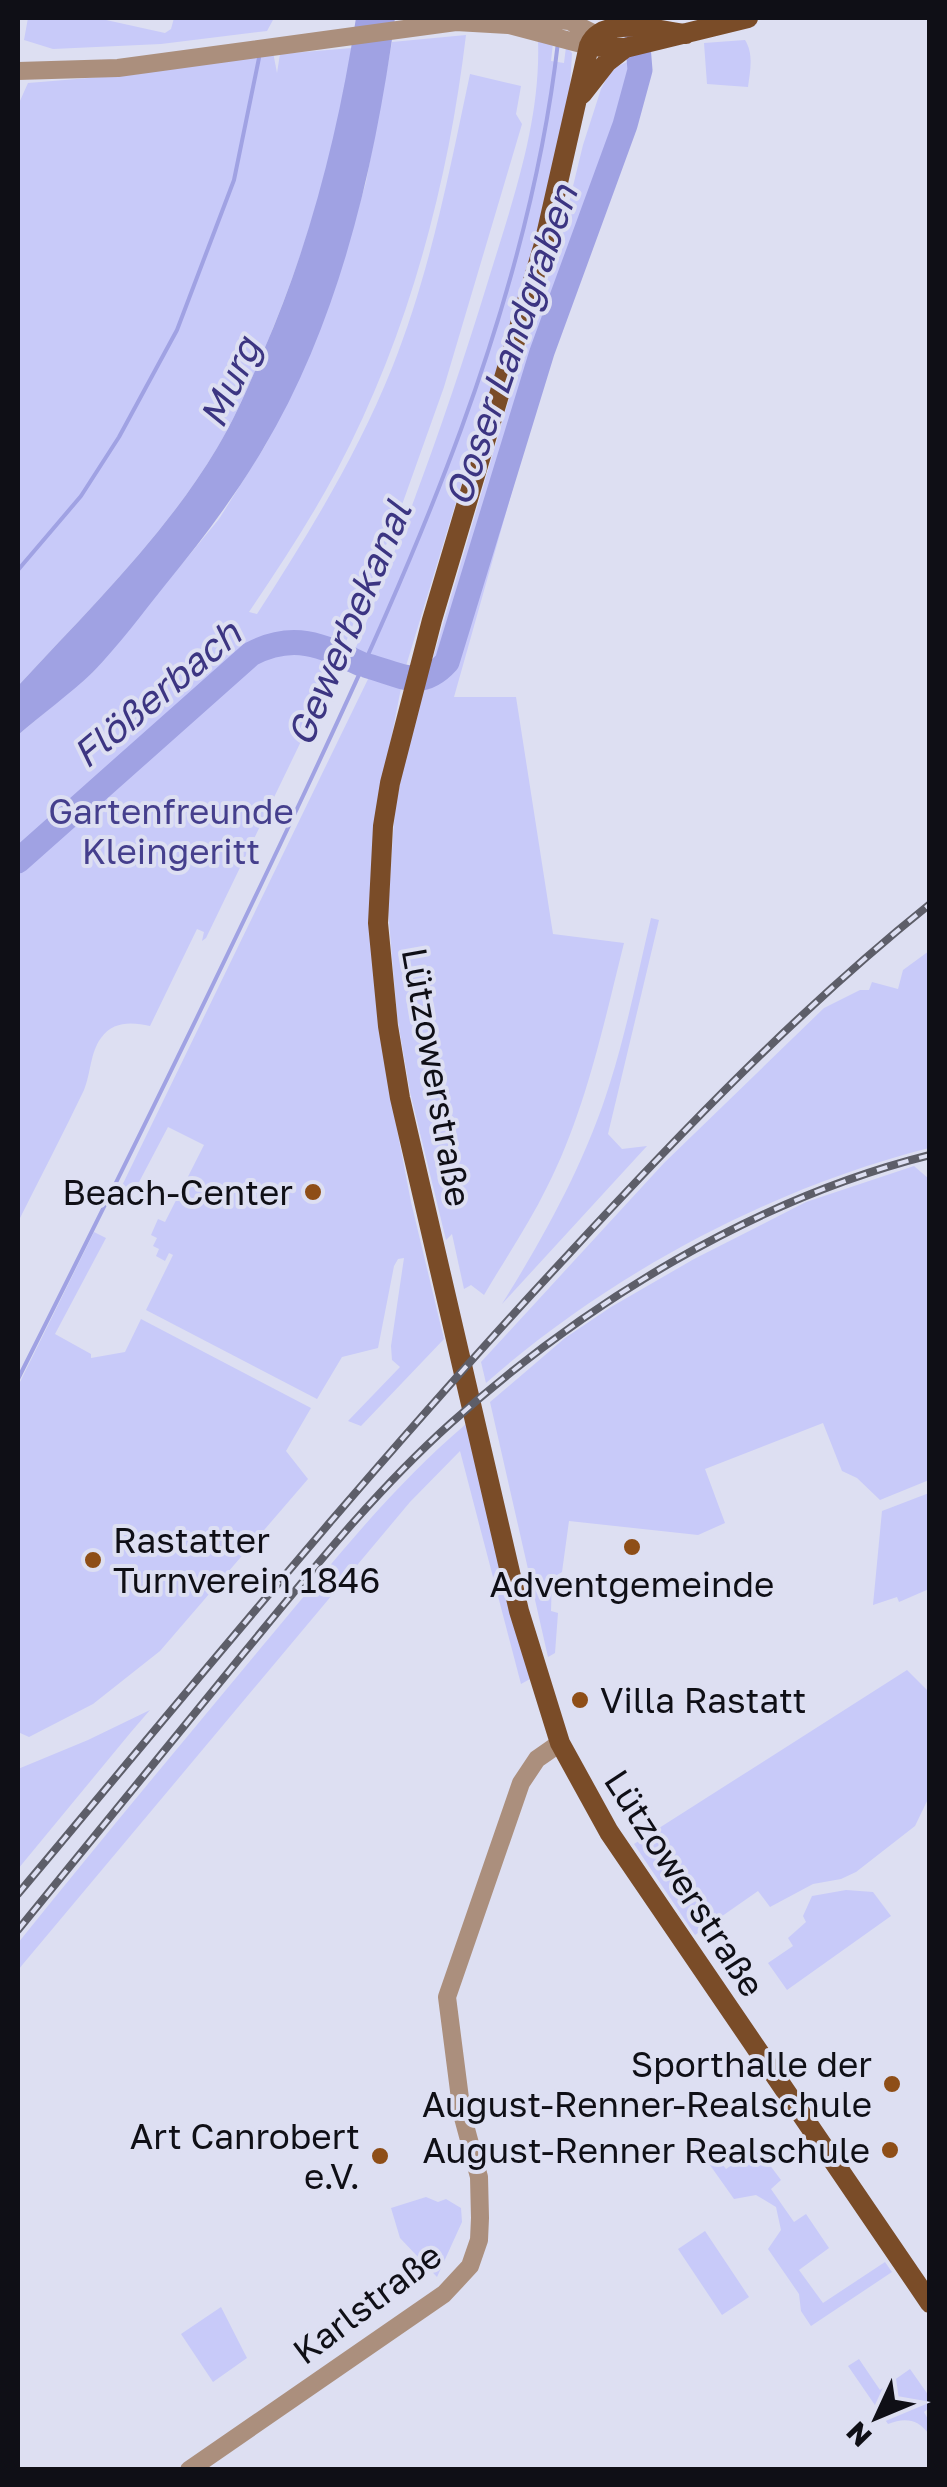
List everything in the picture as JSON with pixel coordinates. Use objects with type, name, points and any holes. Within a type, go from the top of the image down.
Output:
[{"type":"main road","points":[[592,40],[608,28],[634,38],[686,34],[748,18]]},
{"type":"main road","points":[[577,100],[600,70],[634,38]]},
{"type":"main road","name":"Lützowerstraße","points":[[592,40],[544,244],[416,679],[382,826],[378,922],[388,1026],[400,1098],[519,1611],[560,1743],[608,1832],[930,2303]]},
{"type":"street","points":[[18,72],[118,68],[456,22],[546,28],[569,22],[592,40]]},
{"type":"street","points":[[546,28],[564,40],[592,40]]},
{"type":"street","name":"Karlstraße","points":[[189,2470],[444,2294],[470,2266],[479,2240],[479,2177],[462,2114],[447,1997],[521,1784],[537,1759],[560,1743]]},
{"type":"green space","points":[[28,18],[97,18],[165,33],[171,29],[174,18],[274,18],[267,31],[161,44],[53,49],[24,40]]},
{"type":"green space","points":[[466,35],[436,203],[385,367],[327,488],[249,612],[257,614],[313,524],[363,432],[392,368],[428,259],[470,74],[521,86],[516,114],[522,124],[444,387],[398,516],[343,649],[290,638],[267,643],[239,657],[18,854],[18,735],[93,672],[219,519],[265,446],[302,371],[337,282],[366,182],[392,42]]},
{"type":"green space","points":[[538,40],[553,43],[551,61],[564,63],[566,47],[572,53],[570,88],[541,223],[406,666],[354,652],[459,373],[507,219],[530,130]]},
{"type":"green space","points":[[745,40],[750,57],[748,87],[707,84],[704,43]]},
{"type":"green space","points":[[352,48],[327,168],[304,245],[276,321],[229,426],[196,481],[149,543],[18,686],[18,116],[28,83],[138,74],[273,52],[277,73],[280,54]]},
{"type":"green space","points":[[647,53],[639,108],[560,321],[454,697],[516,697],[553,934],[624,943],[572,1129],[540,1201],[484,1295],[471,1285],[464,1289],[452,1234],[446,1240],[410,1092],[397,1016],[388,909],[395,808],[409,740],[512,389],[559,244],[601,89],[618,66]]},
{"type":"green space","name":"Gartenfreunde Kleingeritt","points":[[282,645],[335,656],[308,712],[321,700],[206,938],[202,941],[204,932],[197,929],[150,1026],[117,1026],[97,1044],[84,1090],[18,1222],[18,864],[228,677],[253,658]]},
{"type":"green space","points":[[370,675],[401,688],[383,782],[391,1098],[444,1339],[361,1426],[348,1421],[400,1367],[392,1360],[391,1346],[404,1258],[394,1266],[378,1348],[342,1357],[317,1399],[146,1310],[173,1255],[169,1253],[165,1261],[156,1256],[159,1249],[153,1246],[157,1238],[151,1235],[158,1219],[165,1222],[204,1145],[168,1127],[128,1203],[116,1198]]},
{"type":"green space","points":[[651,918],[659,920],[608,1134],[622,1149],[647,1146],[502,1304],[563,1197],[589,1141],[622,1042]]},
{"type":"green space","points":[[929,951],[929,1148],[810,1186],[694,1240],[584,1306],[486,1383],[481,1362],[664,1163],[824,1008],[860,990],[869,990],[872,982],[898,989],[903,970]]},
{"type":"green space","points":[[914,1166],[929,1179],[929,1480],[880,1500],[857,1478],[842,1471],[823,1423],[705,1469],[725,1523],[698,1535],[569,1521],[562,1572],[552,1578],[551,1611],[558,1613],[555,1653],[548,1657],[490,1402],[565,1338],[694,1259],[806,1202]]},
{"type":"green space","points":[[94,1232],[106,1238],[55,1334],[91,1354],[91,1358],[125,1352],[141,1319],[311,1408],[286,1451],[308,1479],[160,1651],[93,1704],[29,1737],[18,1732],[18,1386]]},
{"type":"green space","points":[[466,1424],[530,1679],[521,1684],[460,1451],[410,1502],[18,1970],[18,1943],[112,1828],[364,1526]]},
{"type":"green space","points":[[929,1493],[929,1589],[899,1602],[897,1597],[873,1605],[882,1511]]},
{"type":"green space","points":[[907,1670],[929,1692],[929,1797],[915,1826],[856,1872],[813,1884],[770,1907],[758,1891],[695,1935],[634,1844]]},
{"type":"green space","points":[[150,1710],[18,1869],[18,1769]]},
{"type":"green space","points":[[846,1890],[873,1892],[891,1916],[787,1990],[768,1963],[793,1946],[788,1938],[806,1922],[803,1916],[812,1896]]},
{"type":"green space","points":[[702,2138],[726,2169],[757,2148],[781,2180],[771,2189],[794,2222],[806,2214],[829,2248],[799,2270],[823,2303],[885,2262],[892,2272],[811,2326],[801,2311],[799,2294],[768,2249],[781,2230],[776,2207],[756,2195],[734,2199],[700,2151],[690,2146]]},
{"type":"green space","points":[[426,2197],[438,2202],[446,2199],[461,2208],[462,2222],[437,2277],[400,2238],[391,2208]]},
{"type":"green space","points":[[705,2231],[749,2297],[722,2315],[678,2249]]},
{"type":"green space","points":[[221,2307],[247,2358],[213,2382],[181,2334]]},
{"type":"green space","points":[[859,2359],[880,2390],[910,2369],[929,2396],[929,2408],[924,2412],[929,2434],[911,2421],[888,2424],[848,2366]]},
{"type":"shaded area","points":[[356,18],[395,18],[387,73],[350,240],[313,348],[290,399],[229,502],[130,629],[93,672],[18,735],[18,686],[124,572],[173,512],[217,448],[242,401],[280,311],[308,229],[331,146]]},
{"type":"waterway","name":"Ooser Landgraben","points":[[368,666],[419,678],[447,662],[542,352],[625,125],[640,70],[636,22]]},
{"type":"waterway","name":"Gewerbekanal","points":[[18,1379],[268,869],[425,522],[494,334],[521,238],[543,141],[558,42]]},
{"type":"waterway","points":[[18,570],[81,496],[119,437],[177,330],[234,180],[259,58]]},
{"type":"waterway","name":"Flößerbach","points":[[18,861],[251,654],[294,642],[333,651],[361,664]]},
{"type":"railway","points":[[18,1894],[356,1492],[495,1334],[741,1074],[833,986],[930,904]]},
{"type":"railway","points":[[18,1930],[343,1534],[451,1423],[558,1337],[675,1260],[800,1199],[864,1174],[930,1155]]},
{"type":"place","name":"Beach-Center","points":[[313,1192]]},
{"type":"place","name":"Adventgemeinde","points":[[632,1547]]},
{"type":"place","name":"Rastatter Turnverein 1846","points":[[93,1560]]},
{"type":"place","name":"Villa Rastatt","points":[[580,1700]]},
{"type":"place","name":"Sporthalle der August-Renner-Realschule","points":[[892,2084]]},
{"type":"place","name":"August-Renner Realschule","points":[[890,2150]]},
{"type":"place","name":"Art Canrobert e.V.","points":[[380,2156]]},
{"type":"water label","name":"Murg","points":[[229,382]]}]
